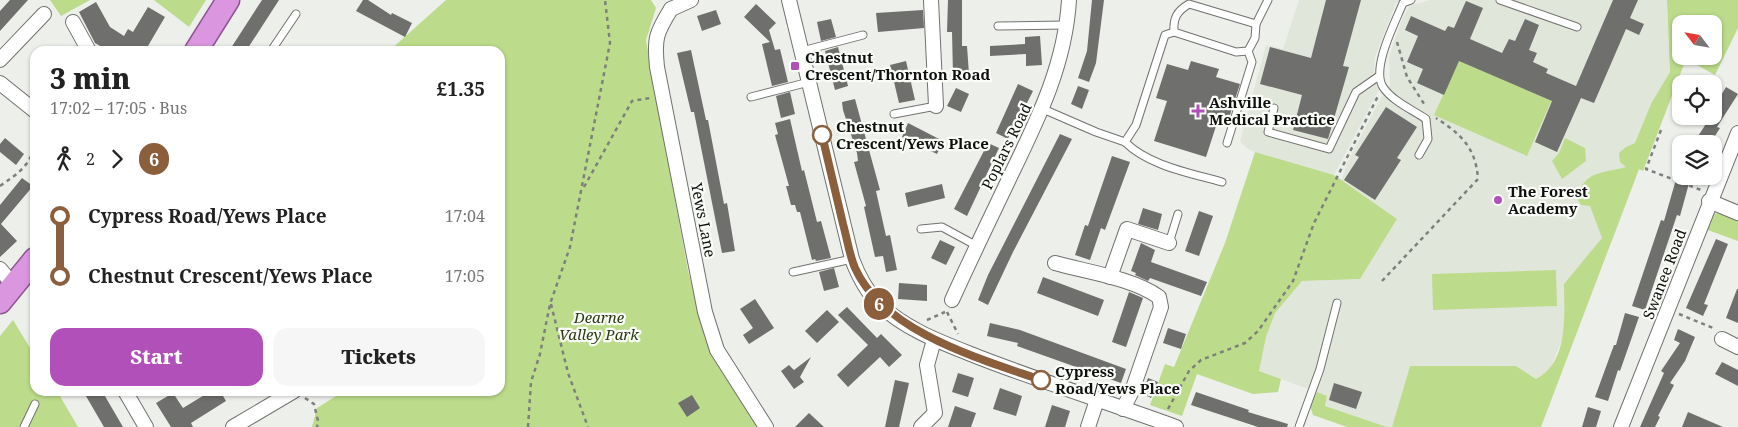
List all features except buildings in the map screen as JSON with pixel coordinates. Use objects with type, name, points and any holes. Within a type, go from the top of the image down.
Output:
[{"type":"highway","points":[[204,46],[228,0]]},
{"type":"highway","points":[[4,285],[30,263]]},
{"type":"street","points":[[667,4],[691,0]]},
{"type":"street","points":[[789,0],[852,259],[866,288],[879,304],[901,321],[934,340],[1176,427]]},
{"type":"street","points":[[931,0],[936,106]]},
{"type":"street","name":"Poplars Road","points":[[949,306],[1043,109],[1056,75],[1067,25],[1069,0]]},
{"type":"street","name":"Yews Lane","points":[[667,4],[658,30],[655,47],[657,67],[705,312],[717,350],[766,427]]},
{"type":"street","points":[[0,60],[44,14]]},
{"type":"street","points":[[73,22],[86,46]]},
{"type":"street","points":[[0,83],[30,107]]},
{"type":"street","name":"Swanee Road","points":[[1621,427],[1710,198],[1738,133]]},
{"type":"street","points":[[1710,198],[1738,213]]},
{"type":"street","points":[[1110,277],[1127,229],[1169,243]]},
{"type":"street","points":[[1055,263],[1110,277],[1150,290],[1159,297],[1161,307],[1132,391],[1123,409]]},
{"type":"street","points":[[1722,338],[1738,347]]},
{"type":"street","points":[[921,427],[935,413],[927,365],[934,340]]},
{"type":"street","points":[[128,396],[146,427]]},
{"type":"street","points":[[233,427],[288,396]]},
{"type":"street","points":[[1088,427],[1097,400]]},
{"type":"lane","points":[[1227,143],[1252,62],[1248,51],[1255,38],[1256,24],[1268,0]]},
{"type":"lane","points":[[1411,0],[1403,2],[1389,38],[1379,76],[1383,87],[1390,95],[1426,119],[1428,139],[1419,155]]},
{"type":"lane","points":[[1500,0],[1577,27]]},
{"type":"lane","points":[[1174,32],[1174,22],[1178,10],[1189,4],[1256,24]]},
{"type":"lane","points":[[274,46],[296,14]]},
{"type":"lane","points":[[998,26],[1067,25]]},
{"type":"lane","points":[[1125,142],[1136,125],[1165,35],[1174,32],[1236,52],[1248,51]]},
{"type":"lane","points":[[802,51],[863,35]]},
{"type":"lane","points":[[1274,108],[1268,132],[1329,149],[1356,92],[1379,76]]},
{"type":"lane","points":[[751,97],[810,82]]},
{"type":"lane","points":[[894,114],[936,106]]},
{"type":"lane","points":[[1043,109],[1096,132],[1125,142],[1159,163],[1222,182]]},
{"type":"lane","points":[[1169,243],[1178,214]]},
{"type":"lane","points":[[921,229],[942,227],[977,246]]},
{"type":"lane","points":[[793,272],[852,259]]},
{"type":"lane","points":[[1299,427],[1320,368],[1337,303]]},
{"type":"lane","points":[[24,427],[35,404]]},
{"type":"path","points":[[528,427],[531,382],[540,354],[550,304],[570,247],[610,44],[605,0]]},
{"type":"path","points":[[1389,38],[1399,43],[1407,76],[1428,108]]},
{"type":"path","points":[[1162,422],[1189,371],[1201,360],[1245,343],[1258,331],[1293,281],[1314,223],[1383,87]]},
{"type":"path","points":[[582,191],[632,101],[656,97]]},
{"type":"path","points":[[1382,281],[1478,179],[1477,163],[1466,142],[1456,131],[1433,116]]},
{"type":"path","points":[[1661,130],[1646,169],[1710,198]]},
{"type":"path","points":[[0,186],[19,174],[30,161]]},
{"type":"path","points":[[550,304],[568,373],[588,427]]},
{"type":"path","points":[[949,306],[966,352]]},
{"type":"path","points":[[1668,309],[1717,330],[1722,338]]},
{"type":"path","points":[[301,396],[314,404],[318,421],[317,427]]},
{"type":"shaded area","points":[[1299,0],[1401,0],[1396,3],[1375,57],[1374,71],[1381,86],[1334,175],[1255,152],[1246,148],[1240,141],[1266,45],[1283,49]]},
{"type":"shaded area","name":"The Forest Academy","points":[[1430,0],[1667,0],[1669,51],[1672,52],[1672,65],[1684,65],[1680,75],[1672,75],[1672,95],[1643,171],[1639,169],[1613,239],[1564,284],[1564,334],[1549,372],[1536,379],[1516,366],[1410,366],[1392,427],[1387,427],[1325,406],[1327,396],[1259,371],[1266,337],[1275,312],[1302,281],[1360,279],[1397,219],[1341,182],[1347,163],[1382,96],[1390,86],[1389,56],[1409,6]]},
{"type":"green space","points":[[50,0],[90,0],[61,16]]},
{"type":"green space","points":[[154,0],[206,0],[189,27]]},
{"type":"green space","name":"Dearne Valley Park","points":[[446,0],[651,0],[656,8],[646,40],[688,271],[711,353],[757,427],[312,427],[317,408],[336,396],[505,396],[505,46],[395,46]]},
{"type":"green space","points":[[1667,0],[1738,0],[1738,28],[1722,61],[1722,15],[1672,15],[1672,65],[1684,65],[1680,75],[1672,75],[1672,95],[1643,171],[1639,169],[1541,427],[1392,427],[1410,366],[1516,366],[1536,379],[1547,371],[1559,350],[1562,337],[1564,324],[1564,284],[1602,238],[1590,206],[1581,205],[1576,197],[1580,188],[1595,174],[1626,167],[1620,162],[1619,153],[1635,143],[1651,104],[1670,72]]},
{"type":"green space","points":[[1466,45],[1558,86],[1527,156],[1434,115]]},
{"type":"green space","points":[[1697,65],[1720,65],[1715,75]]},
{"type":"green space","points":[[1565,138],[1585,148],[1586,161],[1562,179],[1552,161],[1559,153]]},
{"type":"green space","points":[[1255,152],[1334,175],[1397,219],[1360,279],[1302,281],[1275,313],[1266,337],[1259,371],[1281,379],[1278,392],[1253,394],[1197,374],[1182,416],[1150,405],[1165,364],[1174,367],[1225,243]]},
{"type":"green space","points":[[1721,213],[1738,219],[1738,241],[1705,229],[1711,214]]},
{"type":"green space","points":[[1556,270],[1557,306],[1433,310],[1432,274]]},
{"type":"green space","points":[[13,320],[30,348],[30,396],[60,396],[78,427],[0,427],[0,336]]},
{"type":"green space","points":[[1317,392],[1327,396],[1325,406],[1387,427],[1347,427],[1313,415],[1309,403]]},
{"type":"bus line","name":"6","points":[[822,135],[855,268],[866,288],[879,304],[901,321],[934,340],[1041,380]]},
{"type":"place","name":"Chestnut Crescent/Thornton Road","points":[[795,66]]},
{"type":"place","name":"Ashville Medical Practice","points":[[1198,111]]},
{"type":"place","name":"Chestnut Crescent/Yews Place","points":[[822,135]]},
{"type":"place","name":"The Forest Academy","points":[[1498,200]]},
{"type":"place","name":"Cypress Road/Yews Place","points":[[1041,380]]}]
